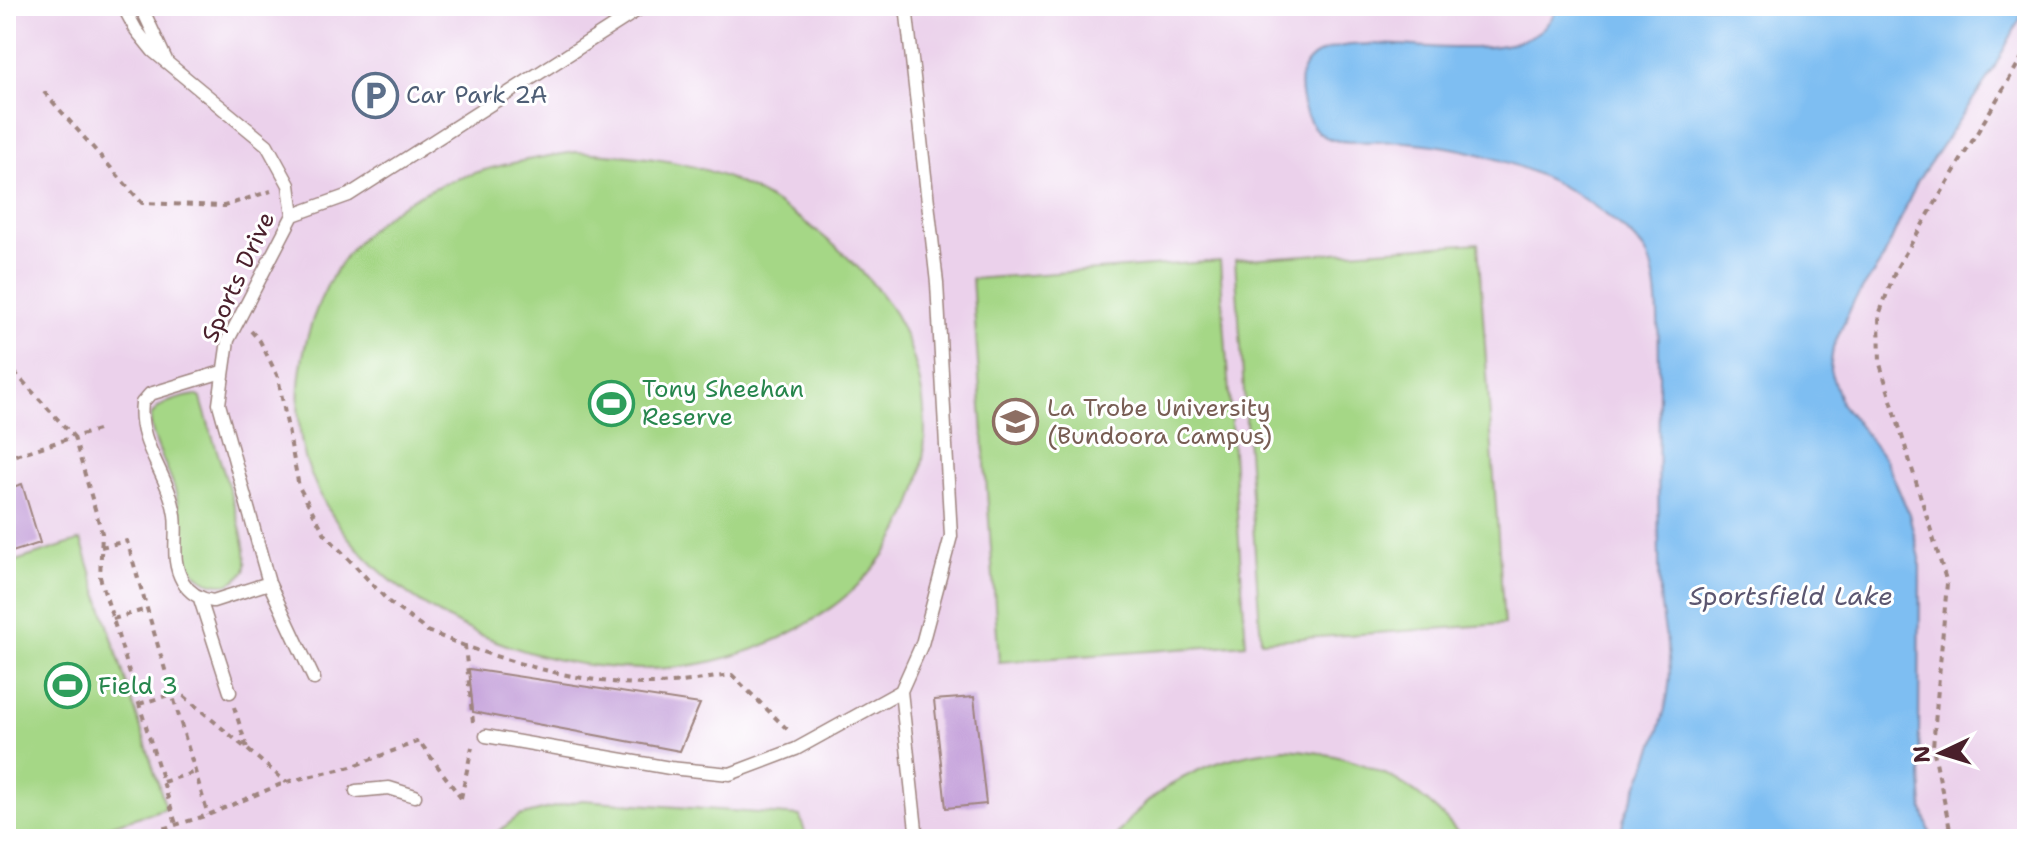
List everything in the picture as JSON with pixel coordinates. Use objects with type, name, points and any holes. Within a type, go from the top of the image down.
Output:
[{"type":"lane","name":"Sports Drive","points":[[123,6],[136,30],[168,62],[267,145],[289,185],[293,215],[228,340],[219,404],[224,433],[269,583],[314,679]]},
{"type":"lane","name":"Sports Drive","points":[[141,6],[168,62]]},
{"type":"lane","points":[[293,215],[349,195],[644,6]]},
{"type":"lane","points":[[906,6],[937,283],[951,536],[922,644],[901,691],[917,839]]},
{"type":"lane","name":"Sports Drive","points":[[222,372],[150,394],[142,403],[140,419],[149,449],[170,495],[175,517],[175,563],[183,582],[200,599],[230,692]]},
{"type":"lane","points":[[200,599],[213,601],[228,598],[269,583]]},
{"type":"lane","points":[[486,736],[670,768],[730,774],[803,745],[901,691]]},
{"type":"lane","points":[[356,791],[389,788],[415,796]]},
{"type":"path","points":[[1952,839],[1933,747],[1947,583],[1880,364],[1879,315],[1896,269],[2027,50]]},
{"type":"path","points":[[44,92],[142,203],[224,206],[289,185]]},
{"type":"path","points":[[238,319],[260,341],[278,377],[299,487],[325,534],[389,602],[427,631],[513,663],[596,679],[652,685],[732,675],[803,745]]},
{"type":"path","points":[[6,363],[74,437],[102,533],[100,577],[176,824]]},
{"type":"path","points":[[6,458],[98,430]]},
{"type":"path","points":[[101,547],[127,541],[208,815]]},
{"type":"path","points":[[113,619],[147,609]]},
{"type":"path","points":[[129,839],[208,815],[286,782],[351,767],[419,741],[461,798],[475,733],[465,646]]},
{"type":"path","points":[[139,704],[179,692],[286,782]]},
{"type":"path","points":[[230,692],[248,750]]},
{"type":"path","points":[[163,782],[196,772]]},
{"type":"shaded area","name":"La Trobe University (Bundoora Campus)","points":[[6,6],[2027,6],[2027,839],[6,839]]},
{"type":"green space","name":"Tony Sheehan Reserve","points":[[576,152],[677,163],[716,174],[759,193],[810,226],[857,267],[894,313],[906,337],[922,395],[924,449],[913,499],[891,545],[859,584],[817,617],[769,643],[714,661],[657,669],[598,666],[537,655],[479,634],[425,605],[377,568],[338,523],[310,472],[300,430],[298,400],[301,370],[318,306],[339,265],[367,232],[400,206],[439,186],[481,171]]},
{"type":"green space","points":[[1478,243],[1504,624],[1261,641],[1235,260]]},
{"type":"green space","points":[[1220,261],[1246,644],[999,662],[972,279]]},
{"type":"green space","points":[[196,395],[201,398],[243,540],[245,571],[227,584],[205,580],[188,561],[175,490],[152,430],[155,410],[166,403]]},
{"type":"green space","name":"Field 3","points":[[81,540],[166,808],[68,839],[6,839],[6,564]]},
{"type":"green space","points":[[1285,749],[1337,757],[1384,774],[1426,801],[1463,839],[1114,839],[1148,801],[1189,774],[1236,757]]},
{"type":"green space","points":[[582,800],[800,816],[807,839],[488,839],[519,816]]},
{"type":"water","name":"Sportsfield Lake","points":[[1558,6],[2027,6],[1993,70],[1917,182],[1883,259],[1853,303],[1833,347],[1830,370],[1841,403],[1886,460],[1909,514],[1920,558],[1919,737],[1923,810],[1932,839],[1621,839],[1623,821],[1662,719],[1670,674],[1660,594],[1658,312],[1655,281],[1647,255],[1631,235],[1588,202],[1564,187],[1513,165],[1432,145],[1328,138],[1309,120],[1301,93],[1301,76],[1316,55],[1345,46],[1382,44],[1467,48],[1506,45],[1538,32]]},
{"type":"building","points":[[22,484],[40,543],[6,554],[6,489]]},
{"type":"building","points":[[469,669],[700,704],[680,751],[473,712]]},
{"type":"building","points":[[974,697],[986,804],[946,808],[934,700]]},
{"type":"place","name":"Car Park 2A","points":[[375,95]]},
{"type":"place","name":"Tony Sheehan Reserve","points":[[611,403]]},
{"type":"place","name":"La Trobe University (Bundoora Campus)","points":[[1016,422]]},
{"type":"place","name":"Field 3","points":[[67,686]]}]
